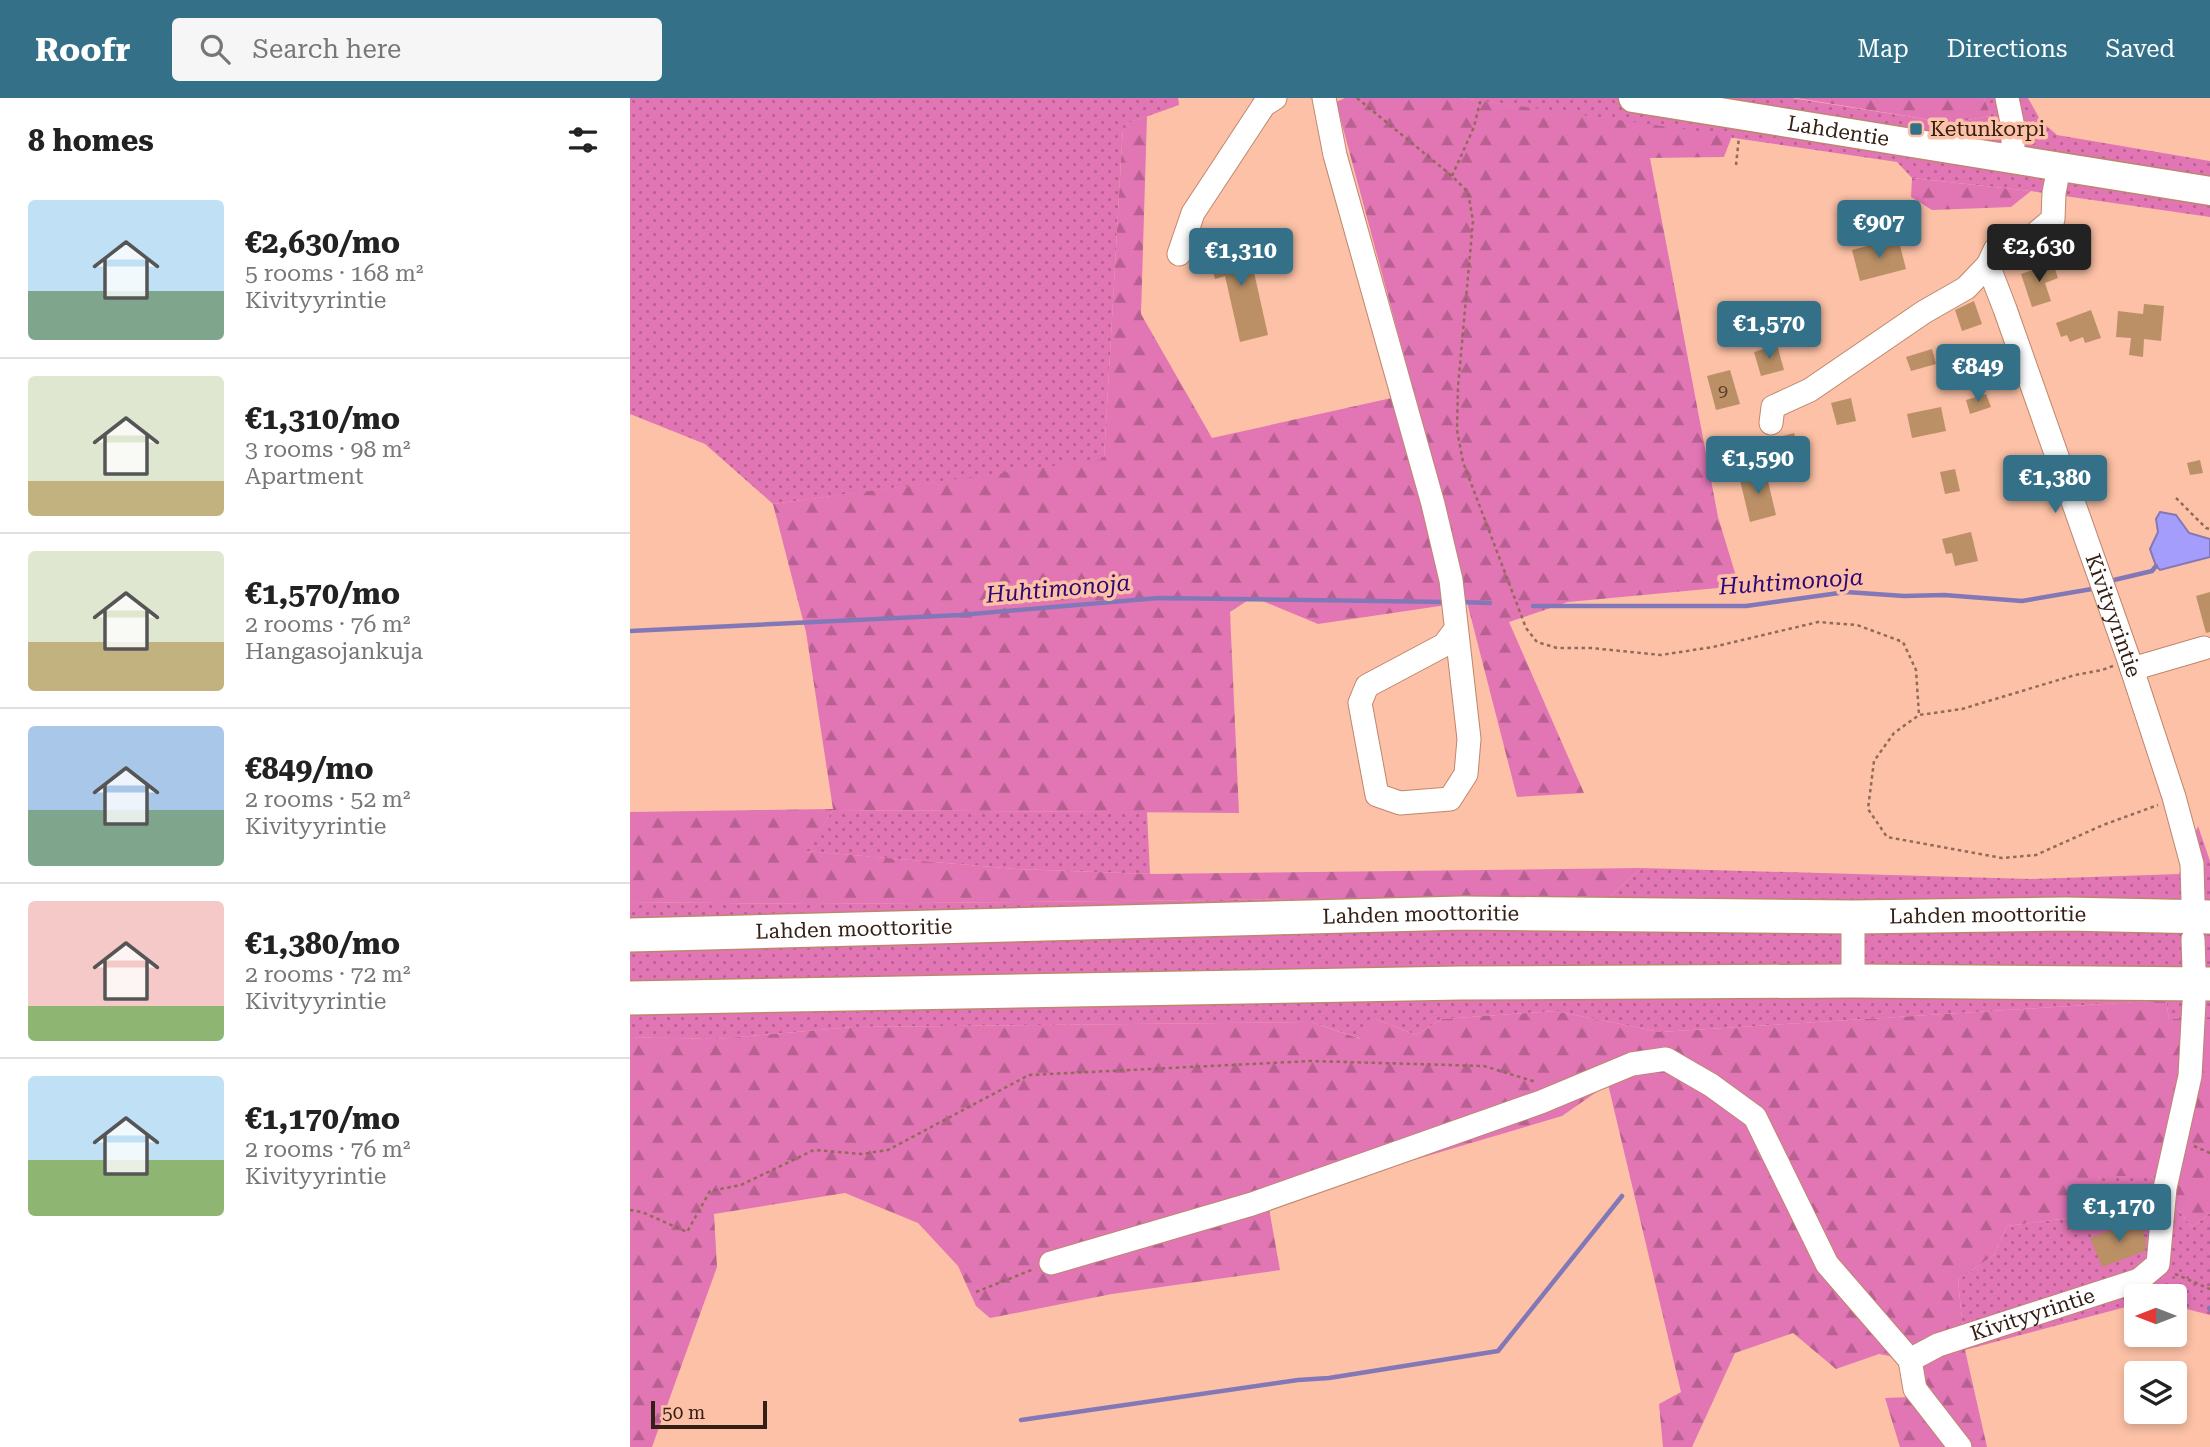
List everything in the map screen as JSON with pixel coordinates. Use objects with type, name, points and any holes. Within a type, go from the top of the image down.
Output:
[{"type":"highway","name":"Lahden moottoritie","points":[[630,936],[1463,913],[1853,917],[2067,914],[2199,919]]},
{"type":"highway","points":[[630,998],[1461,983],[1853,981],[2199,985]]},
{"type":"main road","name":"Lahdentie","points":[[1633,98],[2210,191]]},
{"type":"street","points":[[1179,254],[1193,214],[1264,105],[1275,98]]},
{"type":"street","points":[[1324,98],[1338,167],[1433,504],[1454,611],[1469,739],[1466,774],[1450,799],[1400,803],[1377,795],[1360,703],[1367,686],[1444,645],[1454,611]]},
{"type":"street","points":[[2007,98],[2013,127],[2013,159]]},
{"type":"street","points":[[1771,423],[1773,407],[1811,390],[1924,312],[1966,288],[1987,265],[1995,250],[2035,235],[2053,219],[2059,167]]},
{"type":"street","name":"Kivityyrintie","points":[[1910,1360],[1938,1345],[2139,1280],[2158,1264],[2165,1188],[2190,1076],[2199,985],[2199,919],[2192,864],[2174,797],[2130,664],[1987,265]]},
{"type":"street","points":[[2130,664],[2208,655]]},
{"type":"street","points":[[1853,917],[1853,981]]},
{"type":"street","points":[[1051,1263],[1252,1204],[1541,1102],[1632,1063],[1667,1059],[1711,1085],[1755,1117],[1827,1264],[1910,1360],[1915,1389],[1960,1447]]},
{"type":"path","points":[[1357,98],[1468,192],[1473,221],[1458,387],[1457,430],[1463,462],[1526,628],[1537,642],[1556,648],[1591,648],[1661,656],[1713,647],[1818,622],[1857,625],[1903,642],[1916,670],[1919,715]]},
{"type":"path","points":[[1452,176],[1474,127],[1481,98]]},
{"type":"path","points":[[1736,165],[1742,116]]},
{"type":"path","points":[[2176,498],[2210,529]]},
{"type":"path","points":[[2130,664],[2075,675],[1962,709],[1919,715],[1894,733],[1874,761],[1868,809],[1887,837],[2002,859],[2036,855],[2174,797]]},
{"type":"path","points":[[630,1210],[642,1212],[687,1232],[710,1191],[741,1185],[814,1150],[862,1154],[888,1150],[1030,1075],[1311,1061],[1484,1066],[1566,1092]]},
{"type":"path","points":[[2115,1213],[2121,1191],[2165,1188]]},
{"type":"path","points":[[976,1292],[1051,1263]]},
{"type":"path","points":[[2158,1264],[2180,1277],[2210,1289]]},
{"type":"green space","points":[[630,98],[1178,98],[1179,105],[1123,125],[1104,460],[773,504],[705,444],[630,414]]},
{"type":"green space","points":[[1345,98],[1461,98],[1732,136],[1724,157],[1650,158],[1718,517],[1739,586],[1568,602],[1509,622],[1584,793],[1517,797],[1467,602],[1318,624],[1253,597],[1230,612],[1239,813],[833,810],[806,851],[1016,869],[1150,874],[1641,868],[1611,896],[813,904],[630,902],[630,812],[833,809],[806,632],[773,504],[1104,459],[1123,125],[1147,116],[1141,314],[1212,438],[1414,393],[1336,102]]},
{"type":"green space","points":[[1461,98],[1792,98],[1949,123],[1991,116],[1984,98],[2028,98],[2041,121],[2057,135],[2210,161],[2210,217],[2031,191],[1912,178],[1897,162]]},
{"type":"green space","points":[[1796,98],[1984,98],[1991,116],[1949,123]]},
{"type":"green space","points":[[1912,178],[2031,191],[2011,207],[1932,210],[1911,197]]},
{"type":"green space","points":[[833,810],[1147,812],[1150,874],[1016,869],[805,851]]},
{"type":"green space","points":[[2198,826],[2210,861],[2210,1019],[2169,1019],[2166,1000],[1660,1032],[1555,1011],[1442,1019],[1416,1035],[1376,1019],[1362,1039],[1311,1022],[853,1027],[716,1039],[630,1037],[630,902],[813,904],[1611,896],[1641,868],[2030,879],[2179,874]]},
{"type":"green space","points":[[2166,1000],[2169,1019],[2210,1019],[2210,1213],[2192,1227],[2151,1176],[2100,1176],[2084,1216],[2007,1226],[1994,1255],[1958,1280],[1965,1350],[1987,1447],[1900,1447],[1885,1398],[1910,1397],[1910,1360],[1879,1354],[1836,1369],[1793,1333],[1735,1353],[1692,1447],[1663,1447],[1659,1404],[1681,1392],[1608,1084],[1562,1116],[1268,1203],[1280,1270],[1112,1294],[990,1318],[976,1306],[958,1266],[918,1223],[845,1193],[714,1214],[717,1267],[652,1447],[630,1447],[630,1037],[716,1039],[853,1027],[1311,1022],[1361,1039],[1376,1019],[1416,1035],[1442,1019],[1555,1011],[1660,1032]]},
{"type":"green space","points":[[2100,1176],[2151,1176],[2192,1227],[2210,1213],[2210,1315],[2188,1309],[2188,1284],[2124,1284],[2124,1307],[1965,1350],[1958,1280],[1994,1255],[2007,1226],[2084,1216]]},
{"type":"shaded area","points":[[2160,512],[2176,515],[2189,533],[2210,539],[2210,557],[2160,570],[2150,549],[2158,532],[2156,519]]},
{"type":"building","points":[[1898,238],[1906,269],[1860,281],[1852,250]]},
{"type":"building","points":[[1247,241],[1268,335],[1240,342],[1225,276],[1215,279],[1208,250]]},
{"type":"building","points":[[2053,263],[2058,278],[2045,283],[2051,301],[2032,307],[2021,274]]},
{"type":"building","points":[[1974,301],[1982,324],[1962,331],[1955,310]]},
{"type":"building","points":[[2144,304],[2164,306],[2161,341],[2144,339],[2143,357],[2129,355],[2131,338],[2116,337],[2118,311],[2143,314]]},
{"type":"building","points":[[2091,310],[2101,338],[2085,343],[2083,337],[2070,342],[2067,335],[2061,337],[2056,323]]},
{"type":"building","points":[[1777,345],[1784,370],[1761,376],[1754,352]]},
{"type":"building","points":[[1932,349],[1936,364],[1911,371],[1906,357]]},
{"type":"building","points":[[1730,370],[1740,404],[1716,410],[1707,376]]},
{"type":"building","points":[[1986,394],[1991,407],[1970,414],[1966,400]]},
{"type":"building","points":[[1851,398],[1856,421],[1837,425],[1831,403]]},
{"type":"building","points":[[1941,407],[1946,431],[1912,438],[1907,414]]},
{"type":"building","points":[[1794,433],[1799,450],[1787,453],[1783,436]]},
{"type":"building","points":[[2200,460],[2203,473],[2190,475],[2187,463]]},
{"type":"building","points":[[1765,469],[1776,515],[1750,522],[1739,476]]},
{"type":"building","points":[[1955,469],[1960,491],[1945,494],[1940,472]]},
{"type":"building","points":[[1971,532],[1978,561],[1955,566],[1952,553],[1946,554],[1942,539]]},
{"type":"building","points":[[2210,592],[2210,632],[2206,633],[2196,596]]},
{"type":"building","points":[[2138,1220],[2146,1241],[2145,1251],[2102,1267],[2090,1238]]},
{"type":"waterway","name":"Huhtimonoja","points":[[2114,580],[2152,571],[2156,566]]},
{"type":"waterway","name":"Huhtimonoja","points":[[1533,606],[1746,606],[1846,592],[2022,601],[2092,589]]},
{"type":"waterway","name":"Huhtimonoja","points":[[630,631],[960,615],[1158,598],[1447,602]]},
{"type":"waterway","name":"Huhtimonoja","points":[[1459,602],[1490,603]]},
{"type":"waterway","points":[[1021,1420],[1298,1380],[1329,1378],[1498,1351],[1622,1196]]},
{"type":"place","name":"Ketunkorpi","points":[[1916,129]]}]
